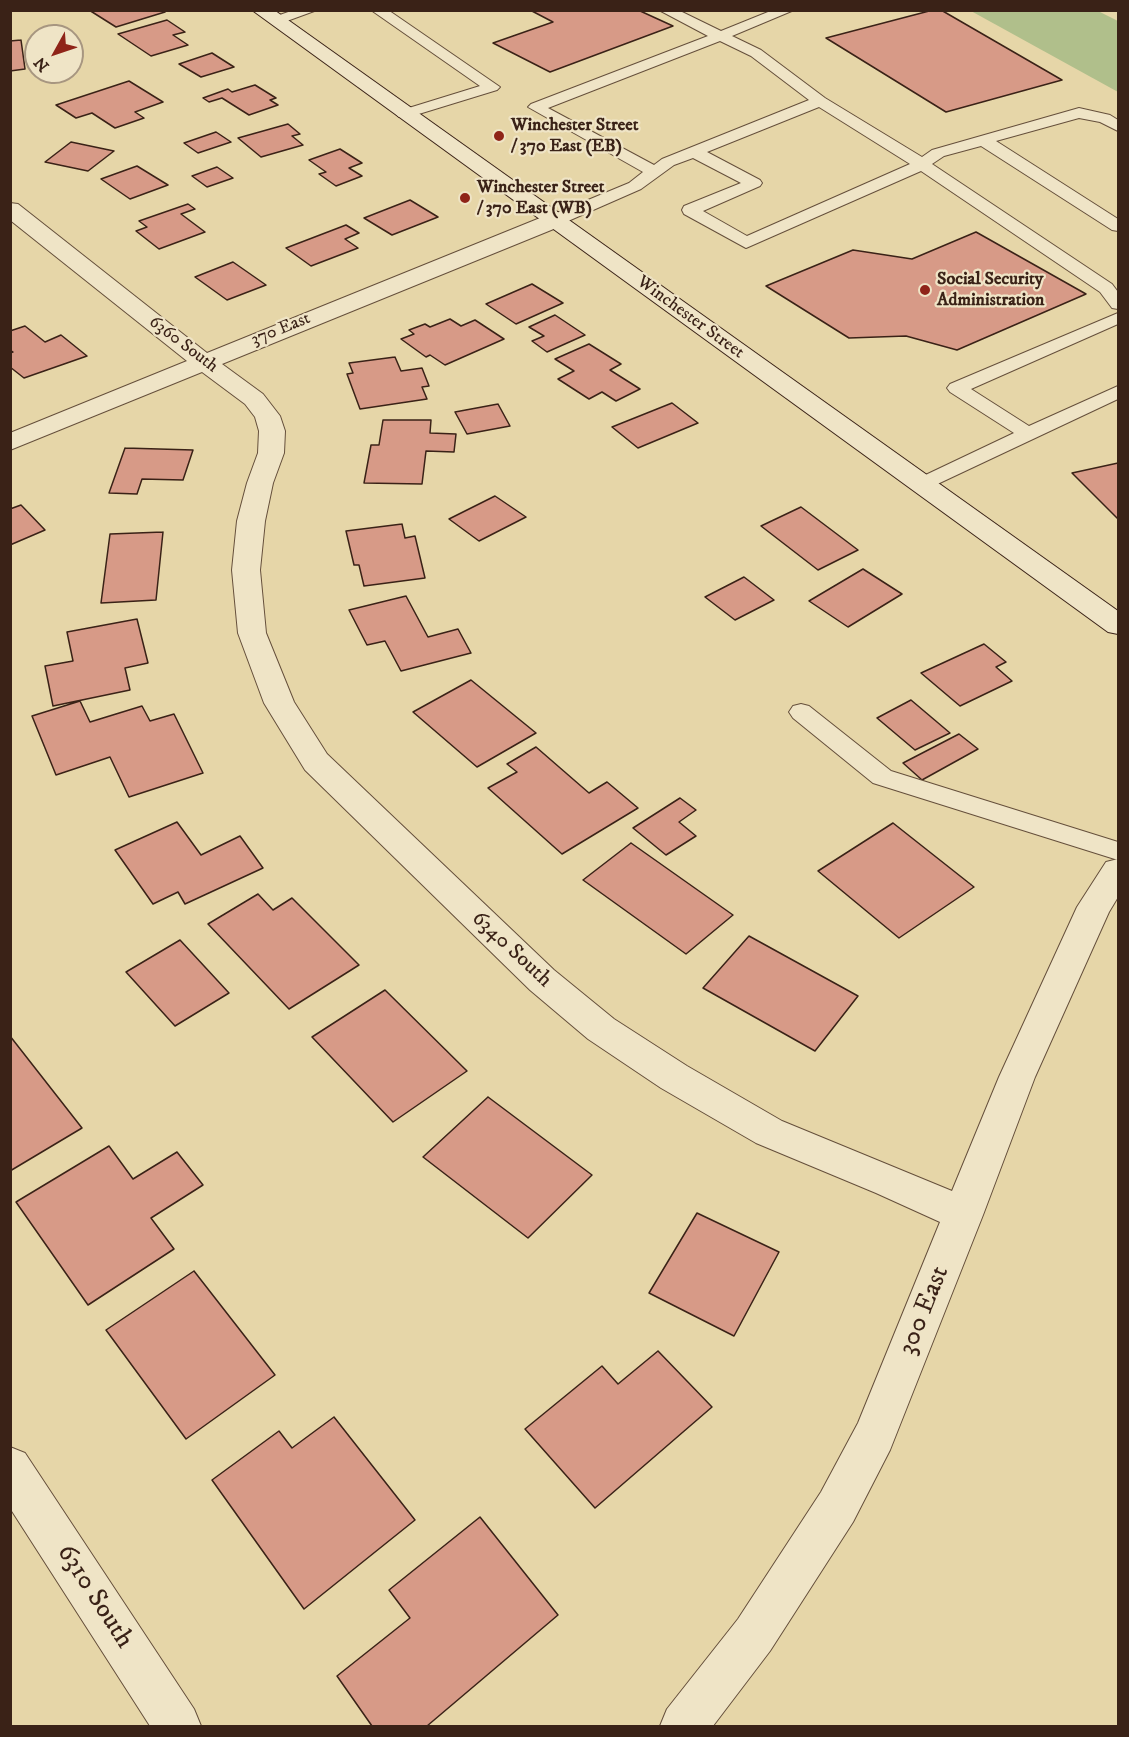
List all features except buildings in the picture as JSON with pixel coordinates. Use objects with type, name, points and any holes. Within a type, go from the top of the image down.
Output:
[{"type":"street","name":"Winchester Street","points":[[269,16],[1119,625]]},
{"type":"street","name":"6360 South","points":[[10,209],[254,399],[267,416],[272,430],[271,453],[260,483],[251,521]]},
{"type":"street","name":"370 East","points":[[10,442],[553,221]]},
{"type":"street","name":"6340 South","points":[[251,521],[246,570],[252,633],[279,703],[316,762],[374,820],[542,980],[601,1029],[674,1077],[769,1132],[890,1181],[964,1215]]},
{"type":"street","name":"300 East","points":[[684,1726],[754,1635],[837,1507],[875,1435],[1017,1077],[1094,907],[1119,870]]},
{"type":"street","name":"6310 South","points":[[10,1468],[177,1726]]},
{"type":"lane","points":[[269,16],[310,10]]},
{"type":"lane","points":[[666,10],[756,53],[820,101],[1106,288],[1119,304]]},
{"type":"lane","points":[[654,171],[536,107],[787,10]]},
{"type":"lane","points":[[384,14],[406,13]]},
{"type":"lane","points":[[384,14],[492,87],[404,114]]},
{"type":"lane","points":[[553,221],[635,186],[668,162],[820,101]]},
{"type":"lane","points":[[694,152],[754,183],[690,210],[746,243],[921,165],[938,153],[1079,113],[1104,118],[1119,126]]},
{"type":"lane","points":[[983,141],[1119,226]]},
{"type":"lane","points":[[1028,434],[957,388],[1119,318]]},
{"type":"lane","points":[[922,484],[1119,392]]},
{"type":"lane","points":[[801,712],[882,777],[1119,851]]},
{"type":"green space","points":[[971,11],[1098,11],[1118,21],[1118,92]]},
{"type":"place","name":"Winchester Street / 370 East (EB)","points":[[499,136]]},
{"type":"place","name":"Winchester Street / 370 East (WB)","points":[[465,198]]},
{"type":"place","name":"Social Security Administration","points":[[925,290]]}]
